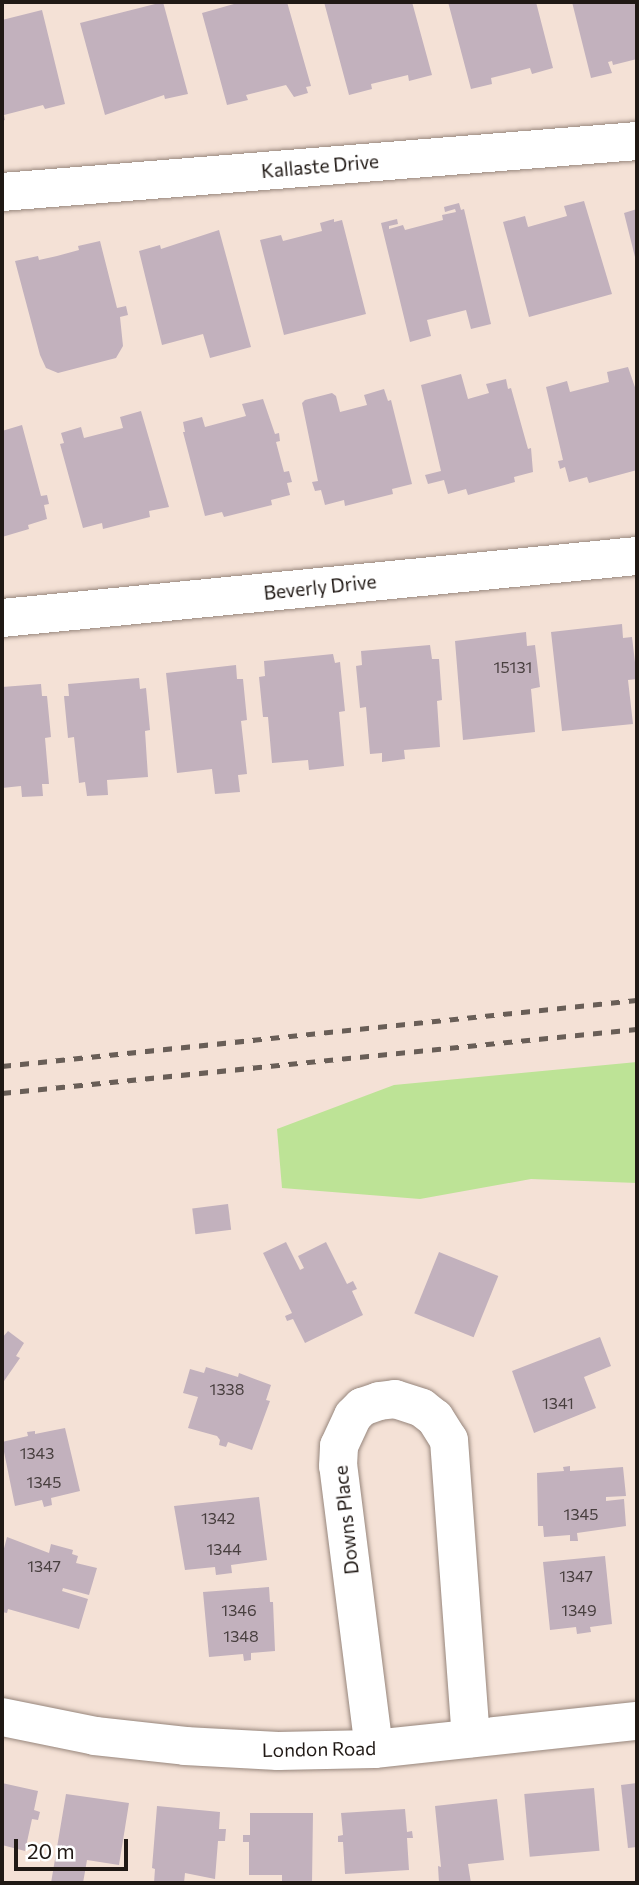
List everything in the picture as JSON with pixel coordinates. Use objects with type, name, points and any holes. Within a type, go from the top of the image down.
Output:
[{"type":"street","name":"Kallaste Drive","points":[[2,192],[637,141]]},
{"type":"street","name":"Beverly Drive","points":[[2,618],[637,556]]},
{"type":"street","name":"Downs Place","points":[[374,1749],[338,1466],[339,1446],[353,1416],[362,1408],[387,1400],[409,1402],[422,1408],[435,1418],[449,1440],[471,1738]]},
{"type":"street","name":"London Road","points":[[2,1717],[95,1736],[185,1746],[278,1751],[374,1749],[637,1721]]},
{"type":"green space","points":[[637,1062],[637,1183],[531,1179],[420,1199],[282,1188],[277,1129],[394,1085]]},
{"type":"building","points":[[163,2],[188,94],[165,99],[164,95],[105,115],[80,23]]},
{"type":"building","points":[[241,2],[287,2],[311,86],[306,87],[308,93],[294,97],[286,85],[246,95],[248,100],[227,105],[202,13]]},
{"type":"building","points":[[324,2],[412,2],[432,75],[409,81],[408,75],[371,84],[372,89],[349,95]]},
{"type":"building","points":[[448,2],[536,2],[553,68],[532,74],[530,68],[491,78],[492,84],[471,89]]},
{"type":"building","points":[[572,2],[637,2],[637,59],[613,65],[612,61],[608,62],[612,73],[591,78]]},
{"type":"building","points":[[42,10],[65,104],[45,109],[43,105],[4,115],[5,120],[2,121],[2,20]]},
{"type":"building","points":[[584,201],[612,294],[529,317],[503,222],[525,216],[528,227],[567,216],[564,206]]},
{"type":"building","points":[[459,203],[461,210],[464,209],[491,324],[471,329],[466,310],[427,320],[431,336],[410,342],[381,223],[397,219],[398,224],[389,226],[389,229],[403,225],[405,230],[443,220],[442,215],[456,212],[455,209],[445,212],[444,207]]},
{"type":"building","points":[[637,209],[637,261],[636,261],[624,213]]},
{"type":"building","points":[[334,219],[334,222],[342,220],[366,314],[284,335],[260,240],[281,235],[283,241],[322,231],[320,223]]},
{"type":"building","points":[[219,230],[251,347],[210,358],[203,334],[162,345],[139,251],[160,245],[161,249]]},
{"type":"building","points":[[100,241],[117,308],[126,306],[128,315],[120,317],[123,346],[116,358],[58,373],[46,368],[40,355],[15,261],[38,256],[39,260],[57,256],[79,250],[78,246]]},
{"type":"building","points":[[628,367],[637,393],[637,470],[589,483],[587,477],[569,482],[565,467],[560,469],[558,461],[563,460],[546,387],[567,381],[570,392],[609,382],[607,372]]},
{"type":"building","points":[[461,374],[468,399],[489,393],[486,384],[506,379],[528,449],[531,448],[533,472],[514,477],[515,482],[468,495],[466,489],[448,494],[444,480],[428,484],[425,475],[441,471],[421,385]]},
{"type":"building","points":[[384,389],[388,401],[391,400],[412,484],[392,489],[393,494],[345,506],[344,500],[325,505],[321,490],[315,491],[312,482],[318,481],[302,403],[332,393],[336,396],[340,412],[367,405],[364,395]]},
{"type":"building","points":[[263,399],[275,434],[279,433],[280,441],[276,442],[284,472],[289,471],[292,482],[287,483],[290,495],[271,500],[272,505],[224,517],[222,512],[205,516],[183,432],[183,422],[202,417],[205,427],[246,416],[242,404]]},
{"type":"building","points":[[141,411],[169,507],[149,511],[150,517],[103,529],[102,523],[83,528],[60,444],[64,443],[61,433],[81,427],[84,438],[123,428],[120,417]]},
{"type":"building","points":[[22,425],[41,496],[47,495],[49,504],[44,505],[47,519],[28,525],[29,529],[2,537],[2,431]]},
{"type":"building","points":[[622,624],[623,638],[632,637],[637,679],[628,680],[633,724],[562,731],[551,632]]},
{"type":"building","points":[[526,632],[527,646],[535,645],[540,687],[531,689],[535,732],[463,740],[455,641]]},
{"type":"building","points":[[430,645],[432,659],[439,659],[442,700],[437,701],[440,747],[404,750],[405,759],[382,762],[382,753],[370,754],[366,707],[360,708],[356,666],[362,665],[361,651]]},
{"type":"building","points":[[333,654],[335,663],[340,662],[345,711],[339,712],[344,766],[309,770],[308,760],[272,763],[268,717],[263,717],[259,677],[265,676],[264,661]]},
{"type":"building","points":[[236,665],[237,679],[243,679],[247,720],[241,721],[247,774],[238,775],[240,792],[215,794],[212,769],[177,773],[166,673]]},
{"type":"building","points":[[139,678],[140,689],[146,688],[150,730],[145,731],[148,777],[107,780],[108,795],[87,796],[85,782],[79,783],[74,737],[68,738],[64,696],[69,696],[68,684]]},
{"type":"building","points":[[41,684],[42,696],[47,696],[51,737],[45,738],[49,784],[42,784],[43,796],[22,797],[21,786],[2,788],[2,687]]},
{"type":"building","points":[[228,1204],[231,1230],[195,1234],[192,1208]]},
{"type":"building","points":[[286,1242],[300,1270],[304,1268],[298,1256],[326,1242],[347,1284],[353,1281],[357,1289],[352,1291],[363,1315],[305,1343],[293,1319],[287,1321],[285,1316],[292,1313],[263,1253]]},
{"type":"building","points":[[439,1252],[498,1276],[474,1337],[414,1313]]},
{"type":"building","points":[[8,1331],[24,1343],[16,1356],[20,1358],[2,1384],[2,1338]]},
{"type":"building","points":[[600,1337],[611,1366],[584,1377],[596,1408],[534,1433],[512,1371]]},
{"type":"building","points":[[206,1367],[238,1377],[239,1373],[271,1385],[266,1400],[270,1401],[252,1450],[228,1442],[226,1447],[219,1445],[217,1436],[188,1428],[198,1397],[183,1393],[190,1369],[204,1373]]},
{"type":"building","points":[[65,1428],[80,1491],[51,1498],[52,1505],[44,1507],[42,1500],[15,1506],[2,1442],[28,1436],[27,1432],[35,1431],[35,1434]]},
{"type":"building","points":[[570,1466],[570,1471],[623,1467],[626,1496],[606,1497],[606,1501],[624,1499],[626,1526],[577,1533],[578,1541],[570,1541],[570,1535],[544,1537],[543,1526],[538,1526],[537,1473],[564,1471],[563,1467]]},
{"type":"building","points":[[259,1497],[267,1560],[231,1565],[232,1573],[216,1575],[215,1567],[185,1570],[174,1506]]},
{"type":"building","points":[[7,1537],[49,1553],[51,1544],[73,1550],[72,1554],[78,1556],[76,1563],[97,1568],[89,1595],[63,1588],[62,1591],[88,1599],[79,1629],[8,1609],[7,1613],[2,1612],[2,1556]]},
{"type":"building","points":[[605,1556],[612,1624],[590,1627],[591,1632],[577,1634],[576,1627],[550,1630],[543,1562]]},
{"type":"building","points":[[269,1587],[270,1602],[273,1602],[275,1651],[251,1653],[251,1660],[244,1661],[243,1654],[209,1657],[203,1592]]},
{"type":"building","points":[[2,1783],[38,1791],[34,1810],[40,1812],[38,1820],[32,1819],[25,1851],[2,1845]]},
{"type":"building","points":[[637,1783],[637,1847],[628,1848],[621,1785]]},
{"type":"building","points":[[594,1788],[599,1851],[530,1857],[524,1794]]},
{"type":"building","points":[[66,1794],[129,1803],[119,1865],[87,1860],[83,1883],[51,1883]]},
{"type":"building","points":[[497,1799],[504,1860],[468,1864],[471,1883],[439,1883],[438,1866],[441,1867],[435,1806]]},
{"type":"building","points":[[157,1806],[220,1812],[219,1829],[226,1829],[225,1841],[218,1841],[215,1879],[185,1873],[184,1883],[154,1883],[155,1869],[152,1868]]},
{"type":"building","points":[[405,1809],[407,1832],[412,1831],[413,1838],[407,1838],[409,1870],[345,1874],[343,1842],[338,1842],[338,1836],[343,1835],[341,1813]]},
{"type":"building","points":[[250,1813],[313,1813],[312,1883],[282,1883],[282,1875],[249,1875],[249,1842],[243,1842],[243,1835],[250,1835]]},
{"type":"railway","points":[[2,1066],[637,1000]]},
{"type":"railway","points":[[2,1093],[637,1029]]}]
